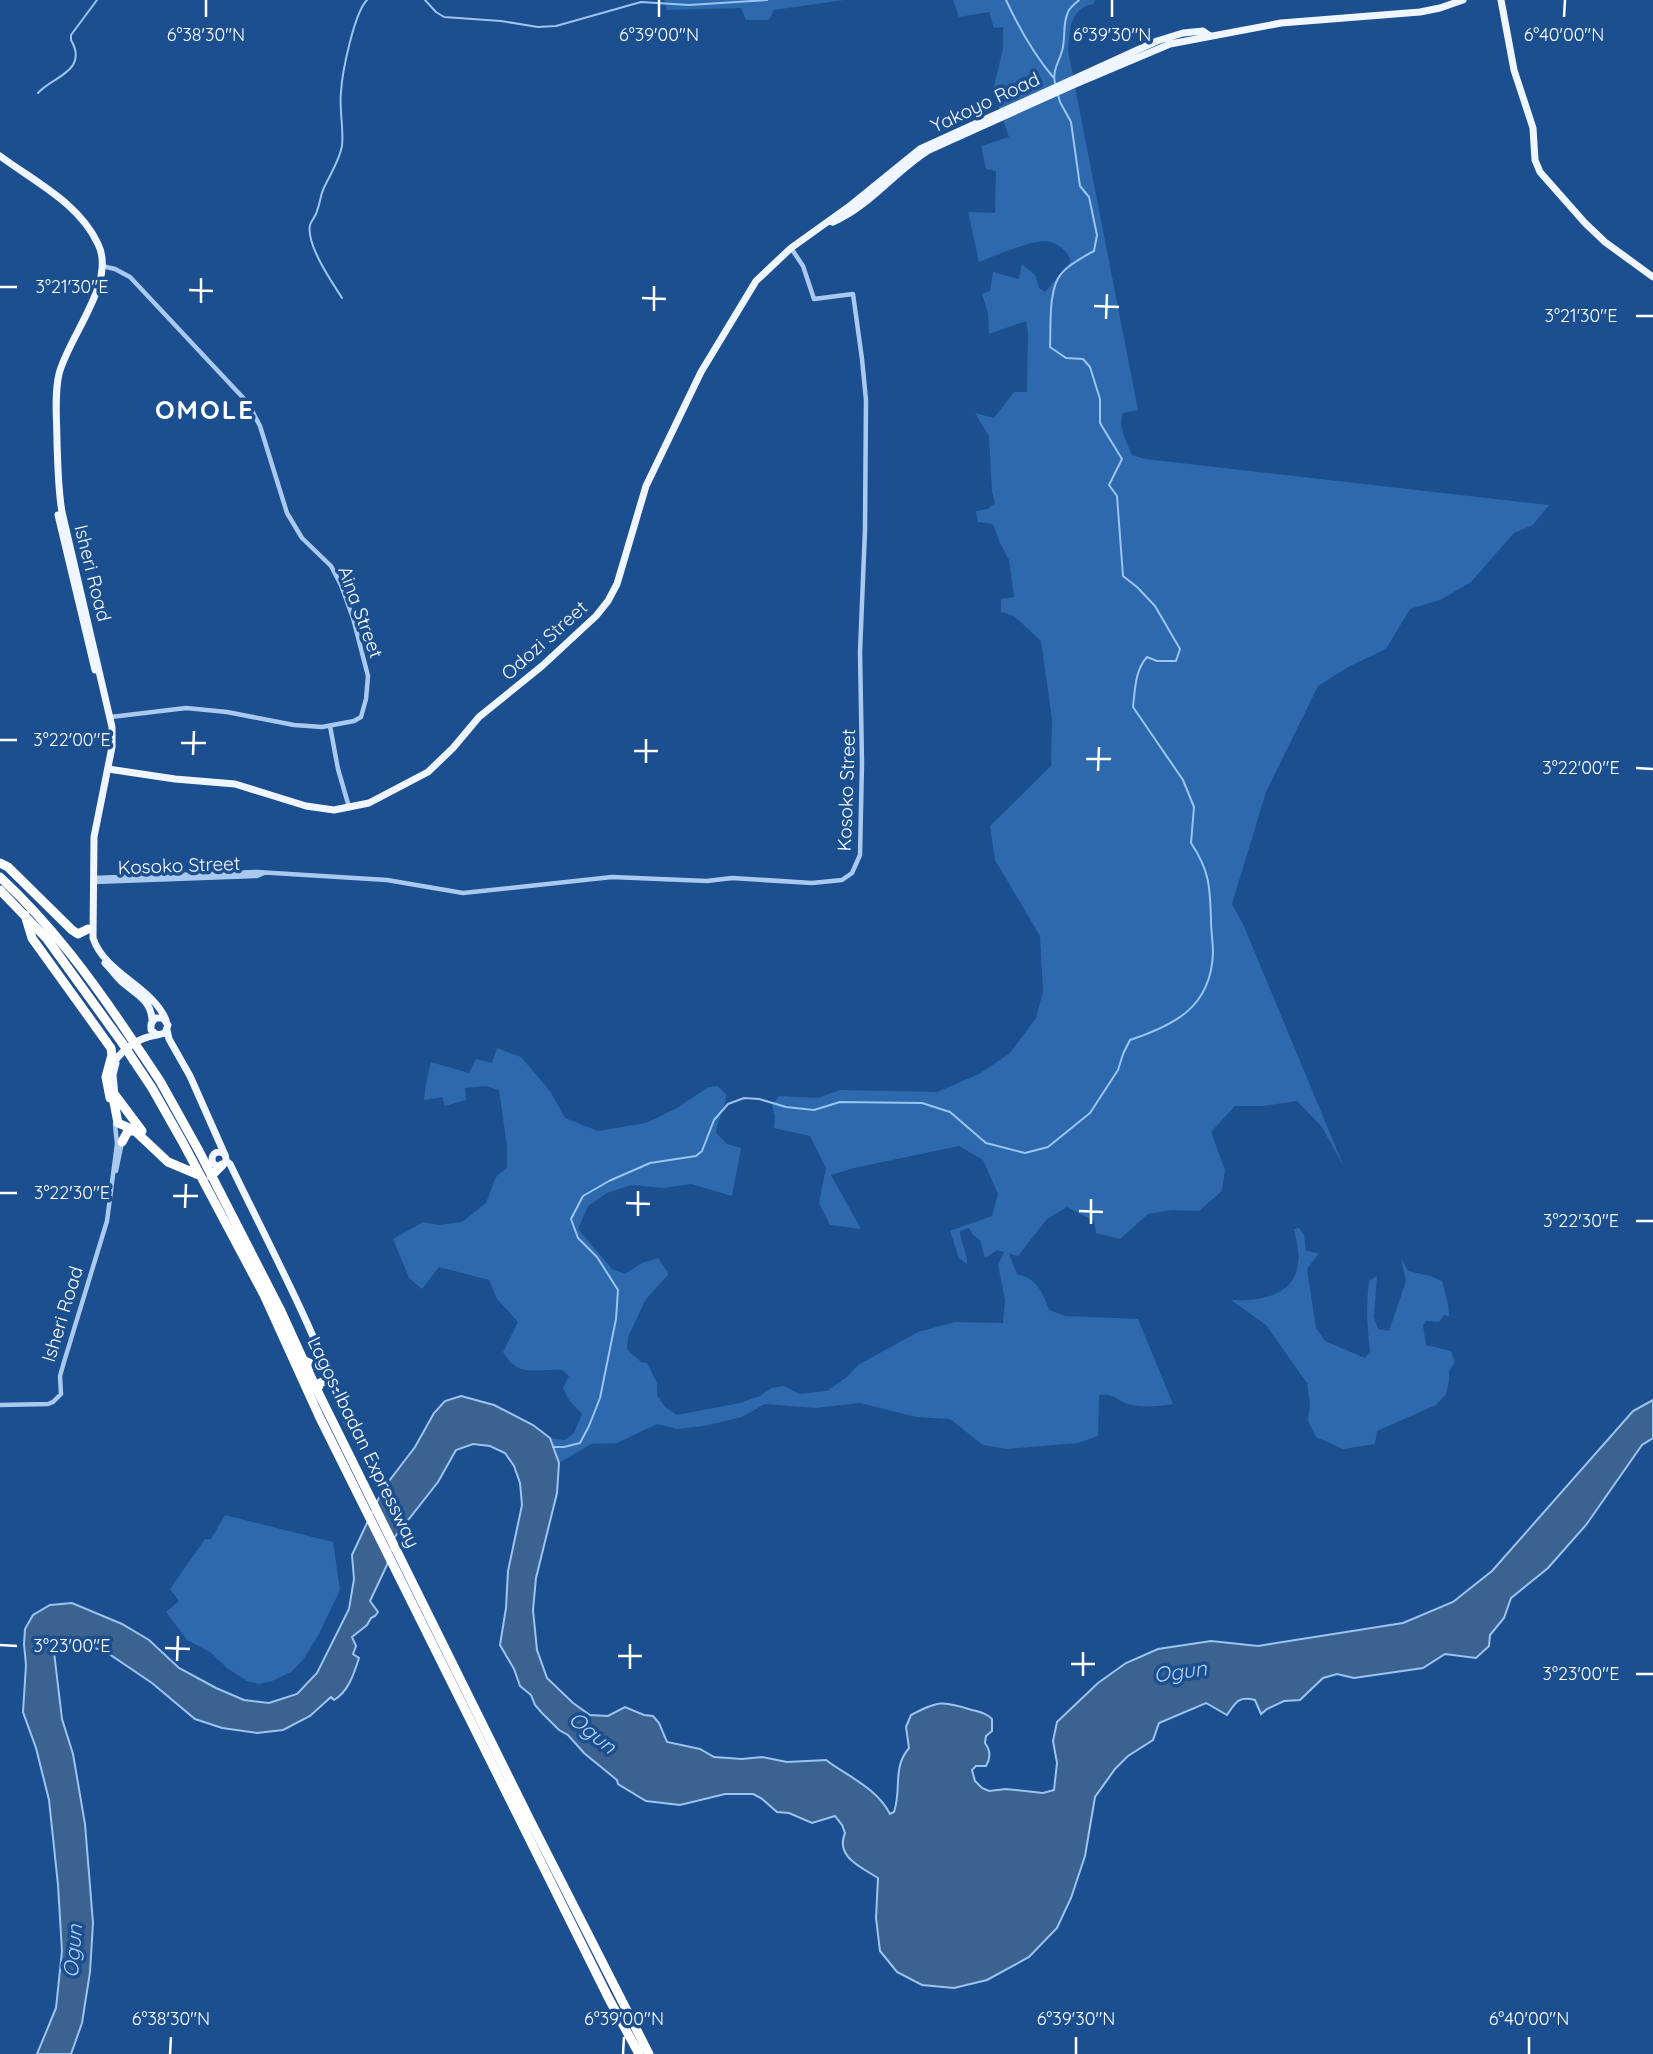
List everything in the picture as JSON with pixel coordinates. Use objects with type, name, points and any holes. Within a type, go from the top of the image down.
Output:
[{"type":"highway","points":[[0,863],[8,867],[72,930],[78,934],[88,929]]},
{"type":"highway","name":"Lagos-Ibadan Expressway","points":[[0,877],[54,934],[112,1010],[125,1045],[142,1054],[199,1151],[207,1177],[319,1416],[649,2054]]},
{"type":"highway","name":"Lagos-Ibadan Expressway","points":[[0,890],[47,939],[125,1045],[182,1141],[207,1177],[281,1311],[609,1999],[639,2054]]},
{"type":"highway","points":[[24,915],[32,938],[111,1048],[112,1055],[106,1077],[118,1123],[136,1131],[168,1162],[207,1177],[221,1158],[199,1151]]},
{"type":"highway","points":[[112,1093],[160,1150],[171,1160],[183,1164],[187,1155],[182,1141]]},
{"type":"highway","points":[[122,1142],[128,1131],[136,1131]]},
{"type":"highway","points":[[304,1361],[330,1375],[320,1383],[317,1390]]},
{"type":"main road","points":[[1158,45],[1281,23],[1420,12],[1463,0]]},
{"type":"main road","points":[[1502,0],[1514,71],[1532,128],[1535,160],[1540,172],[1605,242],[1653,277]]},
{"type":"main road","points":[[1158,45],[1183,33],[1203,31],[1210,36]]},
{"type":"main road","name":"Yakoyo Road","points":[[817,229],[920,149],[1073,85],[1158,45]]},
{"type":"main road","points":[[0,159],[61,199],[76,213],[99,246],[101,263]]},
{"type":"main road","name":"Odozi Street","points":[[108,769],[235,784],[324,809],[369,803],[428,772],[453,748],[469,727],[542,666],[596,616],[608,601],[621,574],[646,486],[697,381],[756,281],[791,248],[817,229]]},
{"type":"main road","name":"Isheri Road","points":[[101,263],[95,296],[66,355],[57,390],[59,495],[65,538],[111,717],[113,739],[96,828],[93,925],[95,943],[100,952],[157,1004],[166,1020]]},
{"type":"main road","name":"Isheri Road","points":[[73,570],[109,732],[90,838],[88,929],[92,948],[122,981],[150,1006],[151,1030],[158,1035],[184,1071],[221,1158]]},
{"type":"main road","points":[[146,1037],[151,1024],[159,1017],[166,1020],[169,1039],[190,1076],[221,1158],[230,1164],[259,1222],[330,1375],[349,1427]]},
{"type":"main road","points":[[125,1045],[146,1037],[162,1035],[167,1030]]},
{"type":"main road","name":"Isheri Road","points":[[112,1093],[113,1068],[125,1045]]},
{"type":"main road","name":"Isheri Road","points":[[121,1124],[122,1142]]},
{"type":"street","name":"Kosoko Street","points":[[93,880],[257,876],[265,873],[387,880],[463,893],[612,877],[707,881],[732,878],[812,883],[842,880],[852,873],[859,855],[862,763],[860,652],[866,400],[862,359],[853,294],[814,299],[803,267],[791,248]]},
{"type":"street","name":"Aina Street","points":[[101,263],[130,276],[248,403],[260,426],[286,513],[302,538],[327,562],[341,585],[363,649],[369,681],[360,717],[354,721],[330,726],[294,725],[227,712],[186,708],[111,717]]},
{"type":"street","points":[[330,726],[349,807]]},
{"type":"street","name":"Isheri Road","points":[[112,1093],[116,1135],[113,1182]]},
{"type":"street","name":"Isheri Road","points":[[0,1405],[51,1403],[61,1394],[60,1376],[107,1221],[122,1142]]},
{"type":"shaded area","points":[[664,0],[844,0],[774,10],[769,20],[746,20],[741,8],[667,10]]},
{"type":"shaded area","points":[[953,0],[1095,0],[1093,4],[1079,10],[1075,16],[1070,28],[1068,51],[1138,410],[1123,413],[1121,418],[1123,434],[1132,455],[1145,459],[1549,505],[1533,525],[1514,533],[1471,582],[1440,600],[1410,609],[1386,649],[1350,666],[1318,686],[1266,792],[1232,904],[1243,924],[1344,1167],[1322,1127],[1297,1101],[1263,1106],[1235,1106],[1211,1132],[1225,1170],[1222,1191],[1199,1211],[1172,1210],[1148,1214],[1120,1239],[1096,1233],[1094,1221],[1067,1207],[1047,1219],[1018,1256],[1009,1254],[1017,1274],[1030,1279],[1042,1292],[1049,1310],[1065,1316],[1138,1319],[1173,1404],[1137,1406],[1110,1395],[1099,1395],[1098,1436],[1078,1443],[1007,1449],[983,1445],[950,1419],[916,1417],[860,1403],[815,1408],[765,1404],[742,1417],[704,1426],[677,1429],[657,1424],[617,1443],[591,1444],[559,1463],[550,1438],[565,1440],[574,1433],[582,1414],[569,1400],[563,1388],[569,1376],[562,1370],[522,1369],[509,1360],[503,1352],[518,1322],[497,1299],[489,1280],[439,1267],[422,1289],[409,1278],[393,1239],[423,1222],[438,1225],[462,1222],[486,1203],[496,1177],[507,1167],[507,1146],[499,1090],[486,1086],[465,1088],[466,1100],[445,1106],[442,1097],[424,1100],[431,1062],[469,1073],[476,1059],[492,1063],[497,1048],[521,1057],[550,1091],[565,1118],[598,1131],[646,1123],[675,1109],[709,1087],[718,1086],[727,1095],[716,1133],[727,1144],[741,1148],[732,1196],[691,1184],[664,1188],[631,1185],[607,1193],[588,1206],[578,1229],[612,1269],[625,1274],[642,1263],[658,1258],[667,1271],[668,1275],[646,1299],[628,1337],[627,1349],[641,1362],[647,1363],[657,1383],[657,1395],[665,1407],[677,1415],[740,1403],[760,1396],[771,1388],[784,1386],[799,1394],[827,1391],[847,1377],[858,1365],[918,1332],[955,1322],[1003,1323],[1005,1300],[998,1265],[1004,1252],[997,1250],[985,1258],[980,1240],[969,1228],[960,1231],[967,1264],[959,1258],[950,1231],[992,1216],[998,1194],[983,1160],[959,1146],[831,1175],[861,1229],[830,1225],[819,1203],[826,1168],[810,1136],[774,1128],[772,1105],[779,1096],[818,1098],[840,1090],[937,1092],[979,1074],[1010,1053],[1036,1018],[1043,991],[1040,936],[995,860],[990,826],[1051,766],[1052,719],[1041,641],[1014,616],[1001,612],[1001,599],[1014,597],[1009,560],[993,524],[978,522],[976,511],[988,509],[995,503],[989,436],[975,413],[994,418],[1014,392],[1027,392],[1026,321],[989,334],[988,313],[982,294],[990,291],[993,272],[1019,279],[1022,264],[1036,276],[1039,288],[1045,292],[1071,261],[1061,247],[1045,241],[1021,246],[979,262],[968,212],[995,213],[996,171],[986,169],[981,146],[1009,137],[993,90],[1003,49],[1003,27],[994,28],[989,12],[959,17]]},
{"type":"shaded area","points":[[1299,1228],[1304,1235],[1306,1251],[1319,1253],[1307,1269],[1316,1328],[1325,1341],[1365,1358],[1370,1351],[1367,1316],[1369,1281],[1377,1276],[1374,1317],[1378,1329],[1389,1331],[1406,1281],[1401,1258],[1408,1271],[1442,1281],[1449,1316],[1464,1320],[1444,1315],[1439,1322],[1426,1321],[1423,1325],[1426,1345],[1451,1351],[1455,1362],[1449,1371],[1446,1394],[1436,1405],[1377,1431],[1375,1444],[1343,1449],[1316,1437],[1308,1421],[1310,1404],[1307,1383],[1266,1325],[1231,1300],[1274,1295],[1290,1283],[1298,1259],[1294,1229]]},
{"type":"shaded area","points":[[225,1515],[333,1542],[340,1590],[303,1660],[291,1672],[272,1681],[259,1684],[247,1681],[227,1668],[210,1652],[187,1640],[166,1612],[179,1601],[170,1589],[205,1539],[211,1539]]},
{"type":"water","name":"Ogun","points":[[461,1396],[494,1405],[533,1425],[550,1438],[559,1463],[557,1493],[536,1578],[533,1610],[537,1650],[547,1678],[590,1715],[608,1716],[625,1707],[653,1716],[667,1742],[700,1749],[714,1757],[762,1757],[787,1762],[826,1760],[870,1790],[890,1814],[894,1812],[896,1803],[901,1763],[909,1748],[906,1727],[911,1715],[920,1710],[947,1703],[980,1712],[992,1719],[992,1731],[986,1736],[985,1743],[989,1760],[986,1766],[976,1766],[972,1770],[975,1781],[982,1788],[989,1791],[1006,1789],[1043,1793],[1054,1790],[1057,1763],[1053,1741],[1057,1722],[1098,1683],[1126,1663],[1158,1649],[1211,1641],[1258,1646],[1403,1623],[1453,1602],[1492,1571],[1633,1411],[1653,1400],[1653,1438],[1642,1445],[1586,1525],[1548,1568],[1511,1598],[1504,1618],[1490,1635],[1489,1646],[1476,1658],[1445,1654],[1423,1668],[1354,1678],[1337,1674],[1323,1678],[1300,1700],[1284,1701],[1261,1714],[1255,1700],[1245,1699],[1235,1703],[1227,1715],[1206,1703],[1159,1723],[1153,1740],[1128,1756],[1095,1797],[1085,1856],[1071,1898],[1057,1928],[1029,1957],[987,1980],[954,1988],[922,1985],[897,1972],[880,1951],[876,1918],[878,1878],[847,1855],[843,1841],[845,1833],[835,1816],[812,1823],[789,1813],[777,1812],[753,1794],[725,1794],[680,1805],[646,1801],[618,1784],[617,1780],[542,1713],[531,1695],[520,1686],[500,1645],[508,1571],[522,1505],[520,1483],[514,1466],[505,1453],[490,1446],[473,1444],[456,1450],[438,1482],[394,1538],[387,1565],[370,1601],[378,1612],[352,1637],[356,1646],[353,1654],[359,1658],[347,1687],[339,1697],[334,1700],[331,1697],[310,1716],[283,1730],[257,1733],[222,1728],[195,1719],[152,1683],[106,1652],[71,1639],[58,1642],[54,1652],[62,1719],[73,1754],[85,1824],[93,1923],[90,1972],[82,2023],[71,2054],[37,2054],[56,2008],[62,1951],[49,1800],[36,1748],[23,1712],[25,1629],[33,1615],[50,1605],[72,1603],[122,1624],[149,1640],[179,1668],[244,1700],[269,1703],[297,1694],[317,1673],[349,1609],[354,1579],[352,1555],[383,1489],[415,1447],[434,1413],[445,1401]]},
{"type":"waterway","points":[[38,93],[72,66],[75,51],[71,35],[97,0]]},
{"type":"waterway","points":[[342,298],[316,253],[310,225],[341,152],[344,71],[353,30],[367,0]]},
{"type":"waterway","points":[[425,0],[444,17],[538,27],[556,26],[641,2],[689,5],[767,0]]},
{"type":"waterway","points":[[1006,0],[1027,40],[1053,77]]},
{"type":"waterway","points":[[1055,83],[1054,74],[1063,46],[1066,17],[1079,0]]},
{"type":"waterway","points":[[553,1447],[580,1443],[589,1426],[600,1398],[616,1319],[618,1290],[597,1257],[578,1238],[571,1219],[583,1196],[650,1163],[696,1156],[702,1151],[714,1120],[728,1104],[744,1098],[814,1110],[840,1102],[922,1103],[950,1112],[986,1143],[1025,1153],[1048,1147],[1090,1113],[1118,1070],[1130,1040],[1176,1020],[1188,1011],[1206,987],[1213,953],[1210,898],[1205,871],[1191,843],[1194,807],[1183,780],[1133,707],[1138,674],[1147,657],[1157,661],[1176,661],[1180,649],[1155,606],[1123,576],[1117,496],[1109,485],[1122,459],[1100,423],[1100,399],[1090,367],[1083,359],[1066,358],[1050,347],[1051,309],[1057,281],[1068,267],[1094,251],[1097,235],[1089,197],[1080,186],[1071,122],[1058,95]]},
{"type":"district","name":"OMOLE","points":[[205,409]]}]
